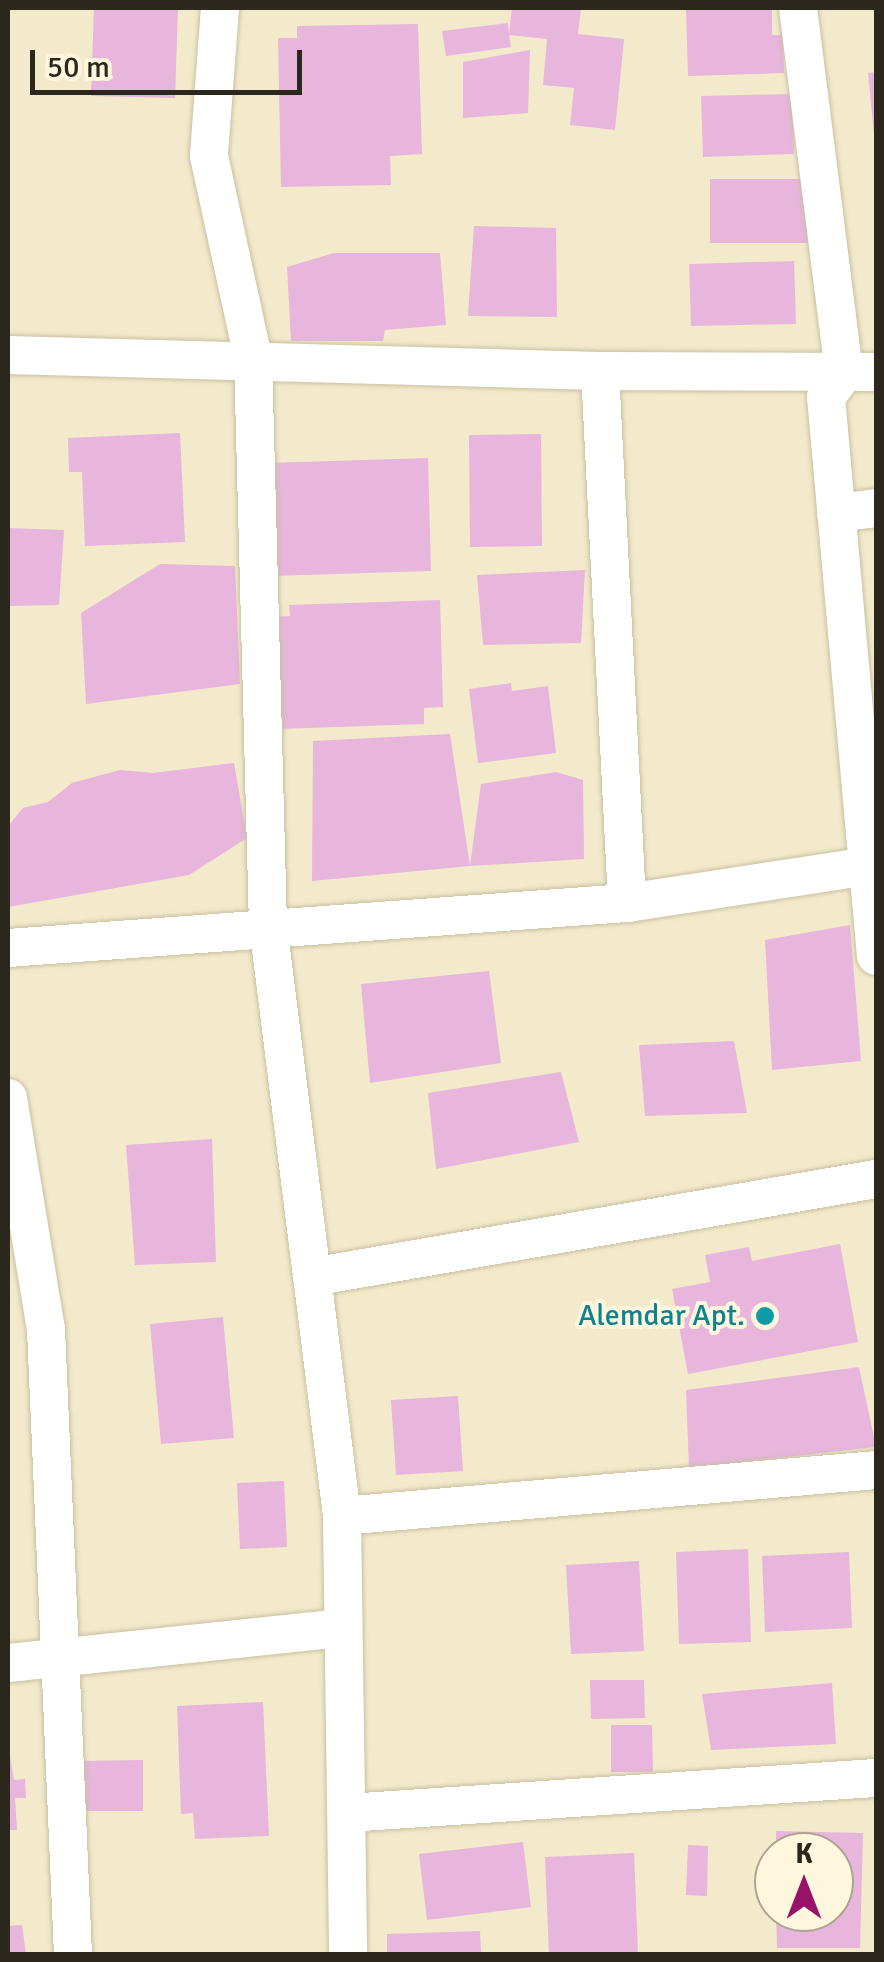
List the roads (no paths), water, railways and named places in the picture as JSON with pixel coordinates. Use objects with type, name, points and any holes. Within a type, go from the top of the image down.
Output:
[{"type":"street","points":[[220,8],[209,156],[254,357],[268,925],[342,1516],[348,1954]]},
{"type":"street","points":[[798,8],[860,372]]},
{"type":"street","points":[[8,355],[254,357],[600,372],[860,372]]},
{"type":"street","points":[[600,372],[628,904]]},
{"type":"street","points":[[860,372],[826,398],[872,865],[876,956]]},
{"type":"street","points":[[836,513],[876,508]]},
{"type":"street","points":[[8,948],[268,925],[628,904],[872,865]]},
{"type":"street","points":[[8,1098],[46,1329],[72,1954]]},
{"type":"street","points":[[312,1277],[876,1179]]},
{"type":"street","points":[[342,1516],[876,1470]]},
{"type":"street","points":[[8,1662],[62,1653],[343,1628]]},
{"type":"street","points":[[348,1813],[876,1778]]},
{"type":"place","name":"Alemdar Apt.","points":[[765,1316]]}]
